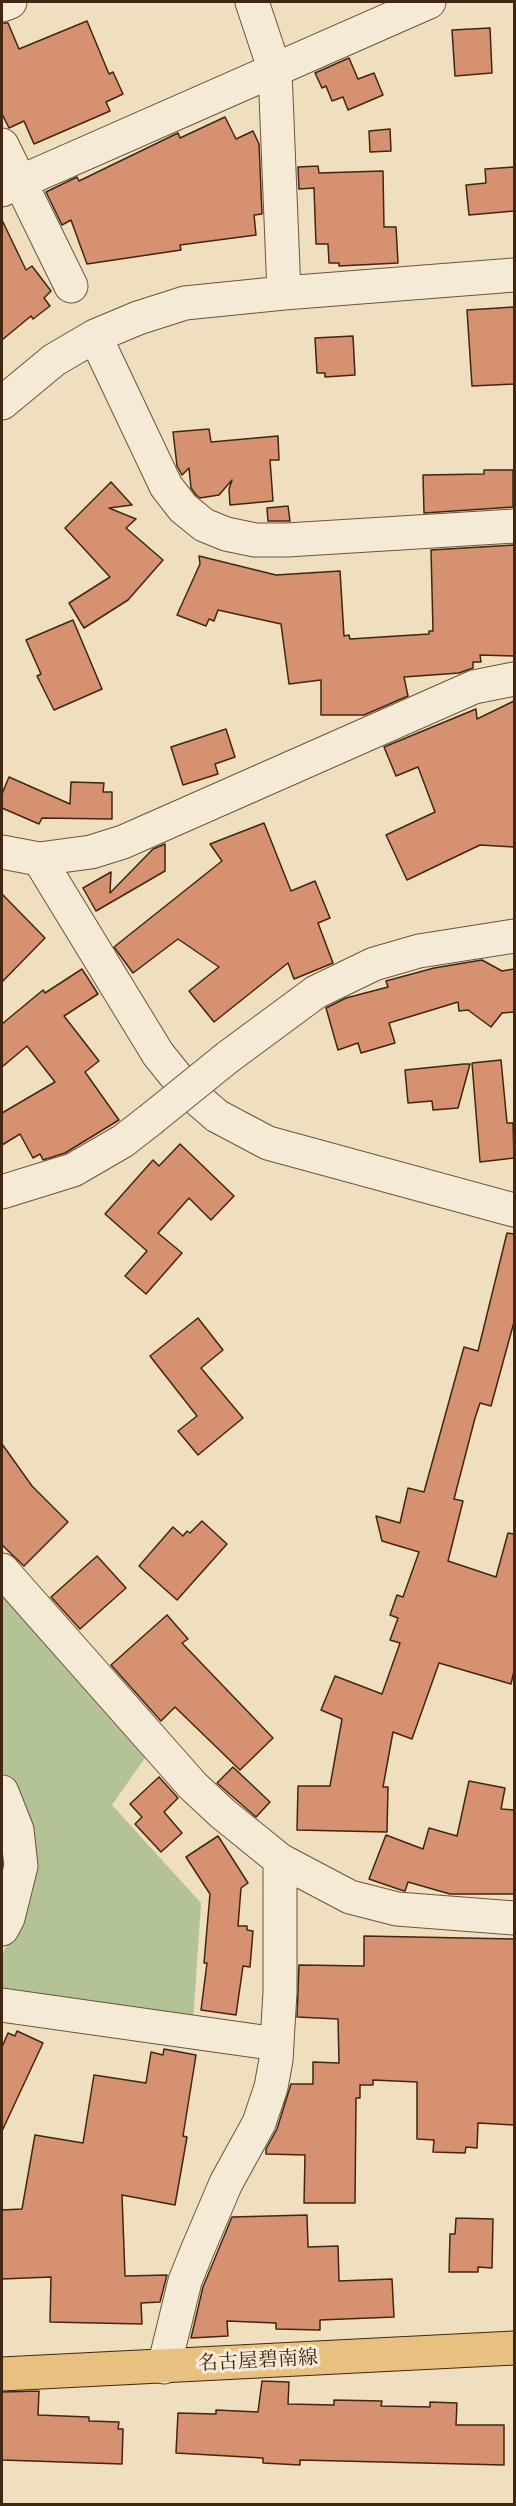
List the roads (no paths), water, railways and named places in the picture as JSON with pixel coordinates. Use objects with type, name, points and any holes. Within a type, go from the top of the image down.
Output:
[{"type":"main road","name":"名古屋碧南線","points":[[2,2374],[514,2348]]},
{"type":"street","points":[[2,5],[10,2]]},
{"type":"street","points":[[252,2],[275,71],[284,293]]},
{"type":"street","points":[[10,187],[429,2]]},
{"type":"street","points":[[2,145],[10,187],[71,286]]},
{"type":"street","points":[[2,403],[54,360],[95,336],[138,318],[185,303],[514,275]]},
{"type":"street","points":[[95,336],[166,486],[183,508],[204,525],[226,534],[255,540],[514,526]]},
{"type":"street","points":[[2,852],[39,859],[90,852],[123,842],[474,687],[514,679]]},
{"type":"street","points":[[39,859],[158,1054],[187,1090],[217,1116],[268,1143],[514,1210]]},
{"type":"street","points":[[2,1192],[73,1170],[123,1141],[228,1057],[316,992],[374,964],[419,951],[514,936]]},
{"type":"street","points":[[2,1569],[193,1786],[280,1860],[350,1897],[387,1906],[435,1913],[514,1918]]},
{"type":"street","points":[[2,1792],[17,1830],[21,1866],[8,1918],[2,1929]]},
{"type":"street","points":[[164,2367],[185,2281],[226,2183],[249,2144],[271,2087],[277,2044],[280,1860]]},
{"type":"street","points":[[2,2005],[277,2044]]}]
